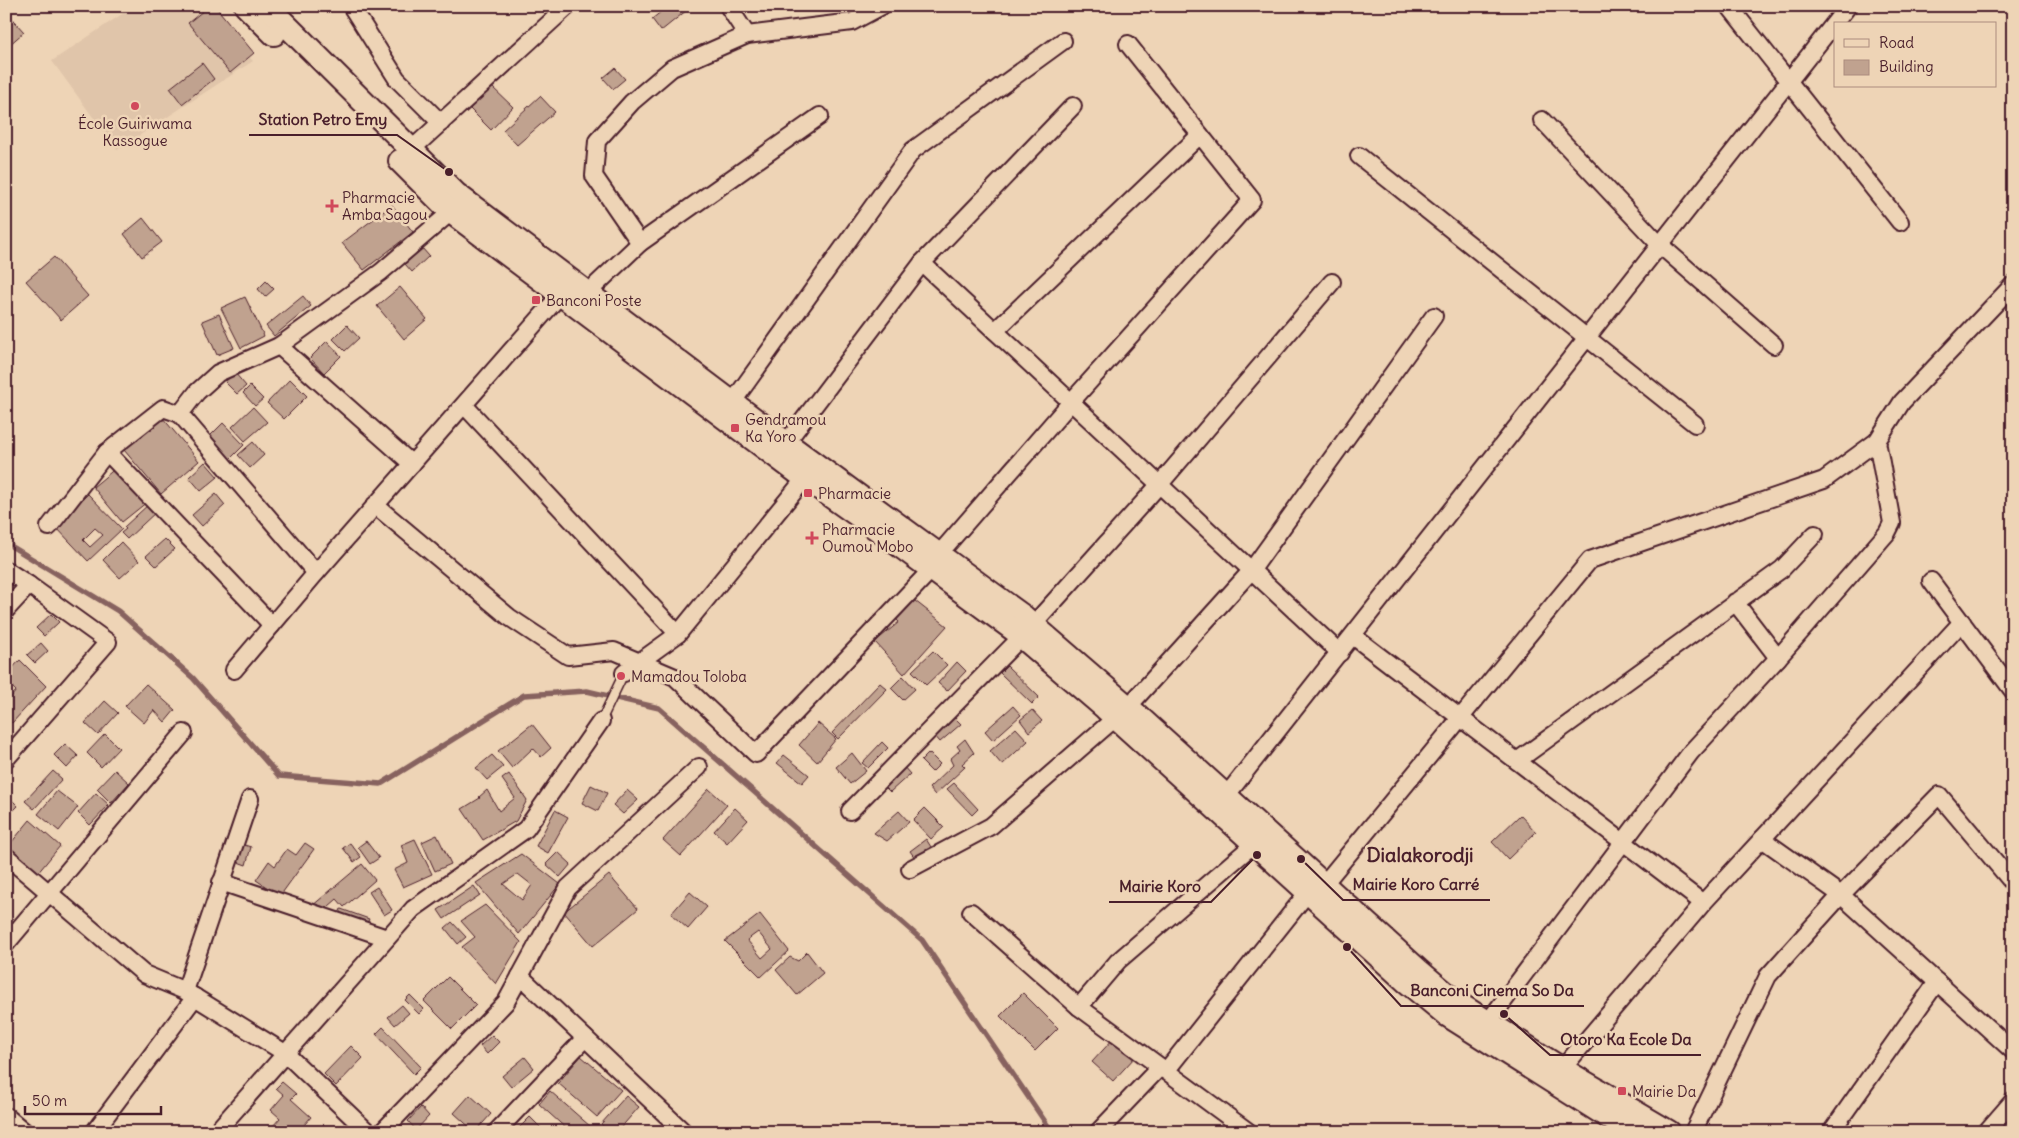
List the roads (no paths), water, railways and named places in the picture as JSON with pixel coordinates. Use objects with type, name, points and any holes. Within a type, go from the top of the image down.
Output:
[{"type":"main road","points":[[246,6],[451,212],[732,403],[786,443],[810,472]]},
{"type":"main road","points":[[267,6],[456,194],[573,294],[810,472],[936,561],[1027,630],[1122,713],[1226,796],[1407,982],[1447,1015],[1632,1132]]},
{"type":"main road","points":[[1122,713],[1254,844],[1316,888],[1456,1002],[1562,1069],[1669,1132]]},
{"type":"street","points":[[351,6],[396,79],[441,123]]},
{"type":"street","points":[[411,150],[568,6]]},
{"type":"street","points":[[728,6],[747,35]]},
{"type":"street","points":[[640,243],[594,176],[597,141],[632,102],[672,68],[747,35],[852,22],[882,6]]},
{"type":"street","points":[[1729,6],[1900,222]]},
{"type":"street","points":[[1835,22],[1848,6]]},
{"type":"street","points":[[1226,796],[1340,654],[1834,24]]},
{"type":"street","points":[[732,403],[913,150],[1064,41]]},
{"type":"street","points":[[375,505],[509,617],[568,656],[614,651],[675,677],[756,754],[936,561],[1071,402],[1252,200],[1128,44]]},
{"type":"street","points":[[786,443],[922,263],[1073,106]]},
{"type":"street","points":[[234,670],[375,505],[464,405],[573,294],[640,243],[820,116]]},
{"type":"street","points":[[1542,120],[1660,245],[1774,345]]},
{"type":"street","points":[[995,331],[1200,135]]},
{"type":"street","points":[[1359,156],[1695,424]]},
{"type":"street","points":[[180,414],[197,392],[218,373],[279,346],[381,272],[451,212]]},
{"type":"street","points":[[922,263],[1340,654]]},
{"type":"street","points":[[850,811],[1027,630],[1159,485],[1332,282]]},
{"type":"street","points":[[1098,1132],[1163,1069],[1460,718],[1590,560],[1824,480],[1877,441],[1902,402],[2013,285]]},
{"type":"street","points":[[910,870],[991,826],[1122,713],[1251,571],[1434,316]]},
{"type":"street","points":[[279,346],[412,464]]},
{"type":"street","points":[[464,405],[678,634]]},
{"type":"street","points":[[48,528],[107,452],[160,409],[169,409],[180,414],[316,573]]},
{"type":"street","points":[[1488,1022],[1691,752],[1778,658],[1887,533],[1892,523],[1877,441]]},
{"type":"street","points":[[107,452],[272,624]]},
{"type":"street","points":[[624,673],[678,634],[810,472]]},
{"type":"street","points":[[1517,761],[1782,568],[1815,534]]},
{"type":"street","points":[[6,570],[29,584],[107,640],[108,643],[6,759]]},
{"type":"street","points":[[1932,581],[2013,691]]},
{"type":"street","points":[[6,610],[29,584]]},
{"type":"street","points":[[1735,602],[1778,658]]},
{"type":"street","points":[[1562,1069],[1702,903],[1962,622]]},
{"type":"street","points":[[1353,636],[1702,903]]},
{"type":"street","points":[[216,1132],[412,909],[526,829],[600,721]]},
{"type":"street","points":[[6,944],[184,733]]},
{"type":"street","points":[[382,1132],[506,1002],[568,888],[699,767]]},
{"type":"street","points":[[1693,1132],[1768,976],[1841,895],[1939,795],[2013,883]]},
{"type":"street","points":[[94,1132],[190,994],[221,882],[250,798]]},
{"type":"street","points":[[1762,839],[1841,895],[2013,1052]]},
{"type":"street","points":[[1080,1007],[1118,961],[1254,844]]},
{"type":"street","points":[[6,856],[144,974],[190,994],[285,1053],[368,1132]]},
{"type":"street","points":[[221,882],[387,938]]},
{"type":"street","points":[[970,912],[1080,1007],[1249,1132]]},
{"type":"street","points":[[520,976],[684,1132]]},
{"type":"street","points":[[1831,1132],[1937,982]]},
{"type":"street","points":[[496,1132],[585,1038]]},
{"type":"street","points":[[1986,1132],[2013,1101]]},
{"type":"street","points":[[6,1116],[26,1132]]},
{"type":"lane","points":[[600,721],[624,673]]},
{"type":"waterway","points":[[6,543],[118,611],[193,678],[279,776],[381,784],[524,695],[587,691],[659,708],[922,940],[1052,1132]]},
{"type":"place","name":"École Guiriwama Kassogue","points":[[135,106]]},
{"type":"place","name":"Station Petro Emy","points":[[449,172]]},
{"type":"place","name":"Pharmacie Amba Sagou","points":[[332,206]]},
{"type":"place","name":"Banconi Poste","points":[[536,300]]},
{"type":"place","name":"Gendramou Ka Yoro","points":[[735,428]]},
{"type":"place","name":"Pharmacie","points":[[808,493]]},
{"type":"place","name":"Pharmacie Oumou Mobo","points":[[812,538]]},
{"type":"place","name":"Mamadou Toloba","points":[[621,676]]},
{"type":"place","name":"Mairie Koro","points":[[1257,855]]},
{"type":"place","name":"Mairie Koro Carré","points":[[1301,859]]},
{"type":"place","name":"Banconi Cinema So Da","points":[[1347,947]]},
{"type":"place","name":"Otoro Ka Ecole Da","points":[[1504,1014]]},
{"type":"place","name":"Mairie Da","points":[[1622,1091]]},
{"type":"district","name":"Dialakorodji","points":[[1420,854]]}]
